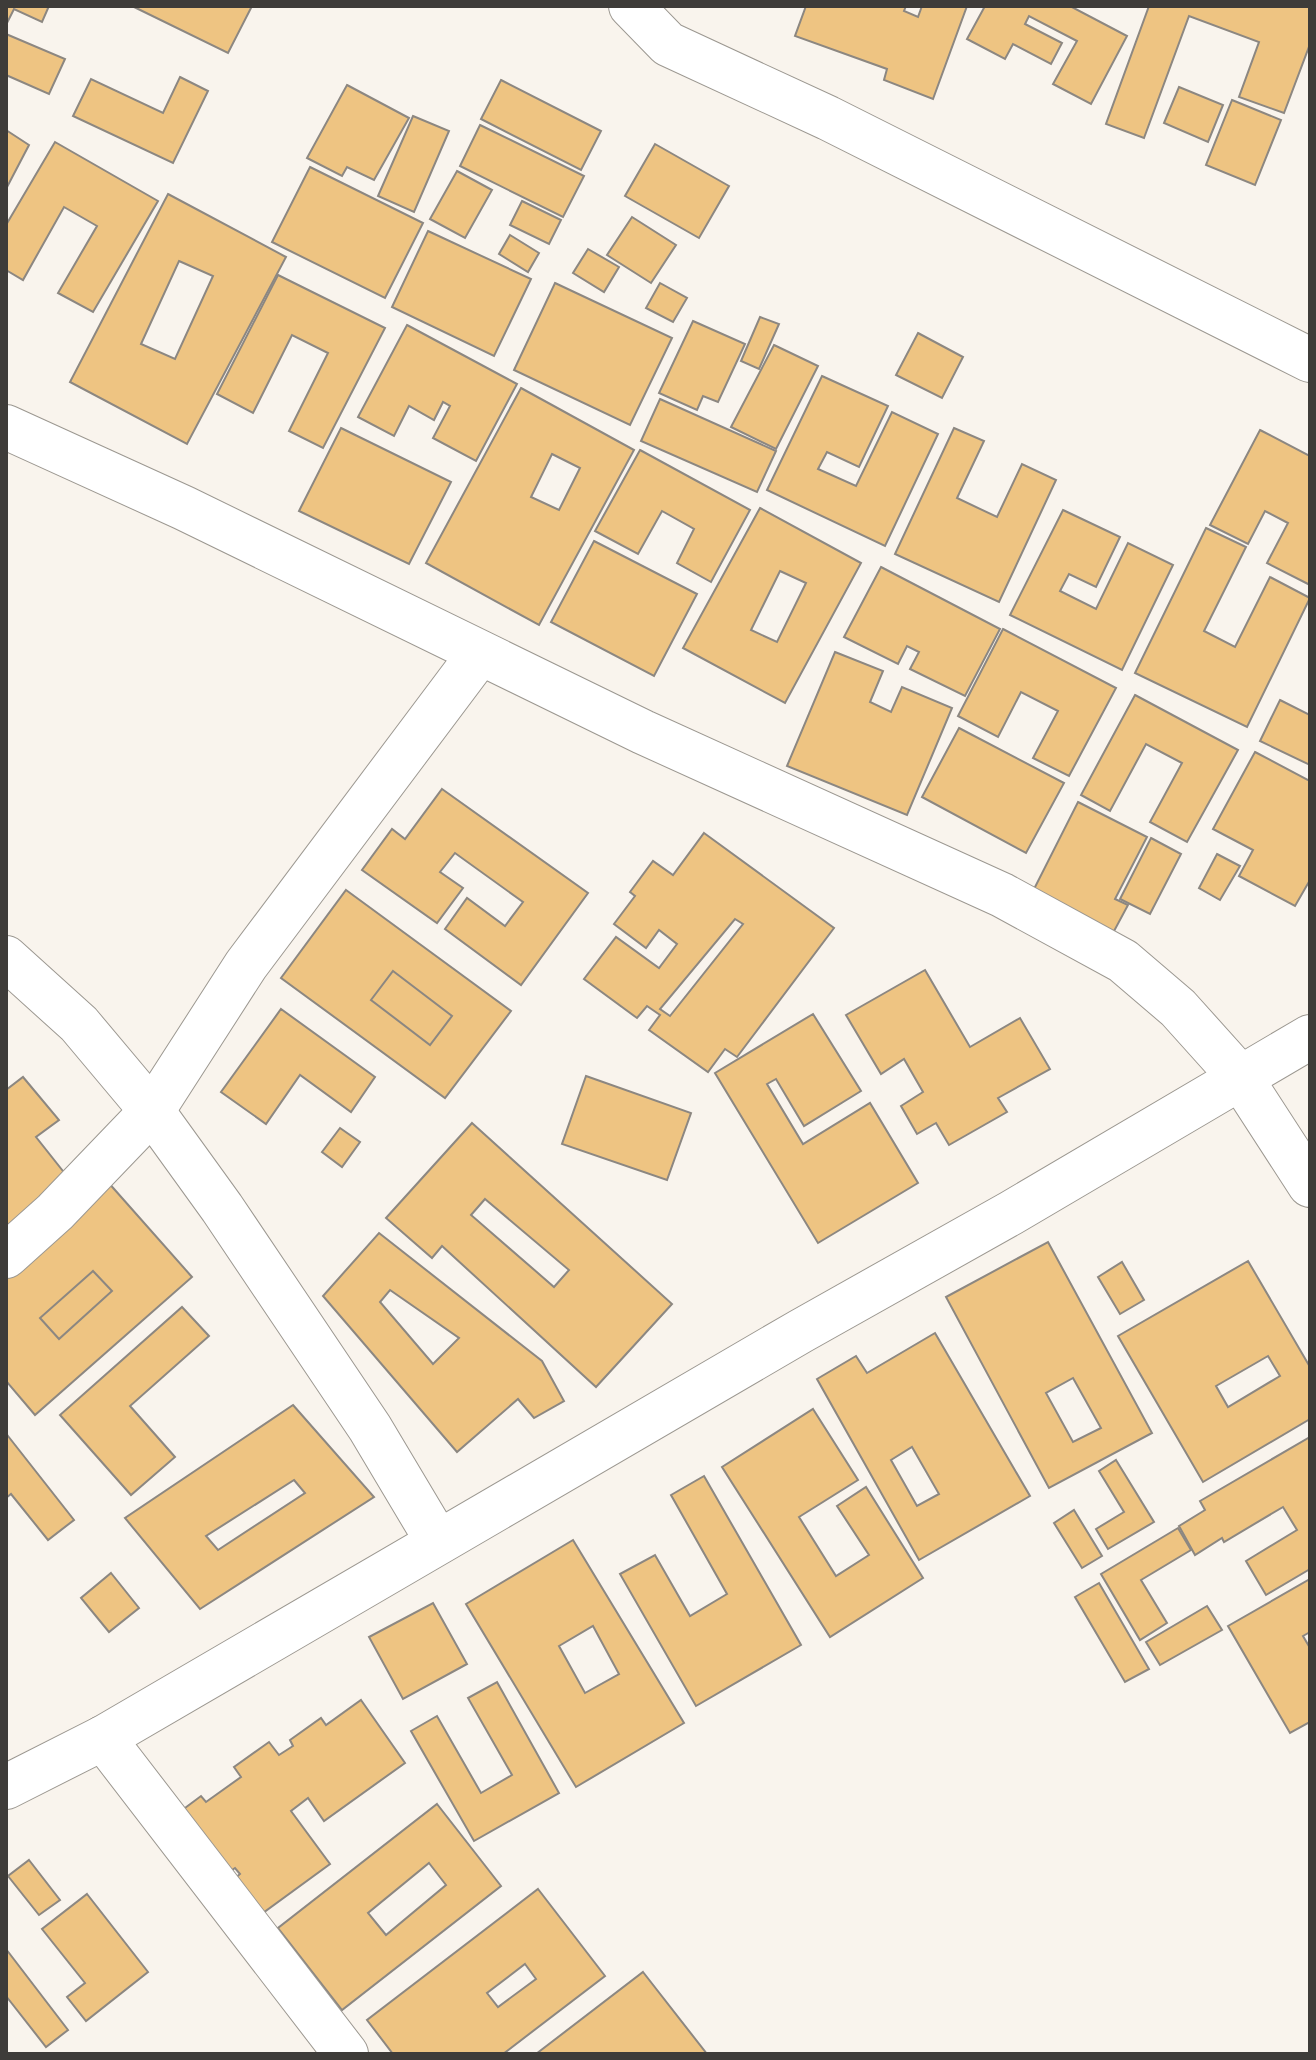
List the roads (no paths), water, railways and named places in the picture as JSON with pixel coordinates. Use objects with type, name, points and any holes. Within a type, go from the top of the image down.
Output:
[{"type":"street","points":[[631,6],[668,44],[828,118],[1310,360]]},
{"type":"street","points":[[6,427],[184,508],[657,739],[1002,895],[1123,961],[1178,1008],[1240,1077],[1310,1185]]},
{"type":"street","points":[[6,1256],[55,1212],[152,1111],[246,965],[480,653]]},
{"type":"street","points":[[6,958],[79,1024],[152,1111],[222,1208],[370,1428],[438,1542]]},
{"type":"street","points":[[6,1787],[103,1738],[1310,1037]]},
{"type":"street","points":[[103,1738],[346,2054]]}]
